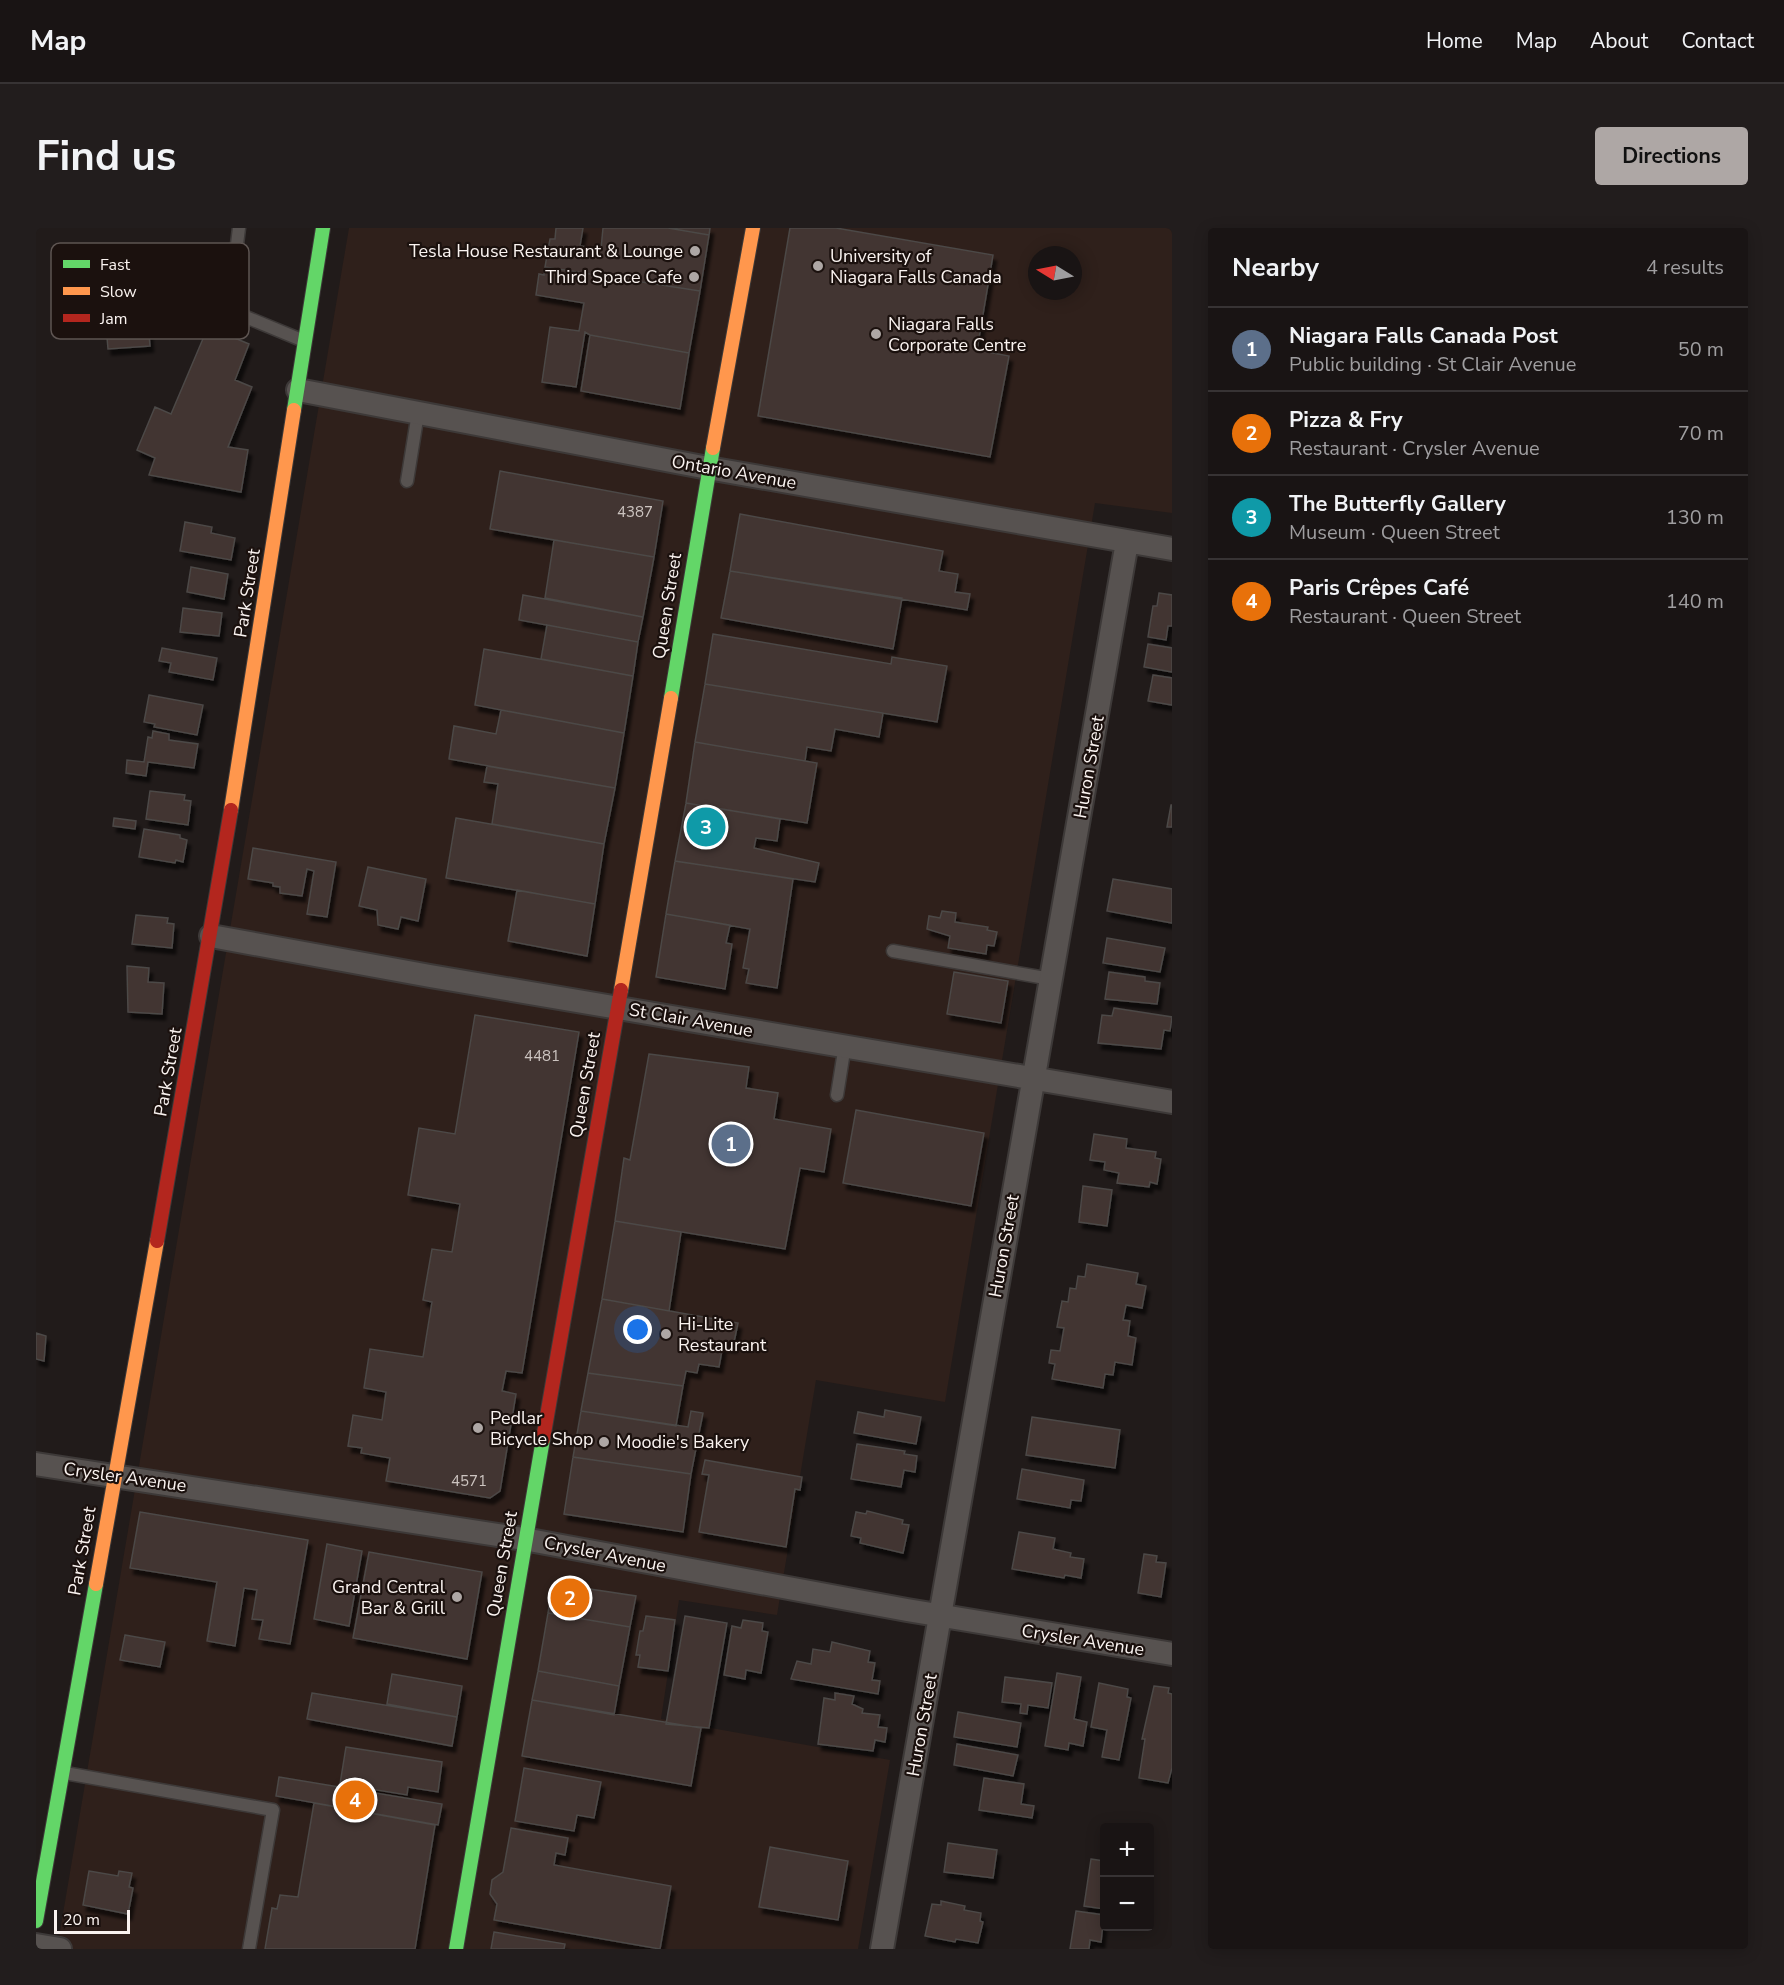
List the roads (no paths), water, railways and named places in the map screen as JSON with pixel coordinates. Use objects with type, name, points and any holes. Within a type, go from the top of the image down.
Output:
[{"type":"street","name":"Park Street","points":[[36,1921],[211,936],[323,228]]},
{"type":"street","name":"Queen Street","points":[[456,1949],[708,468],[753,228]]},
{"type":"street","name":"Ontario Avenue","points":[[298,390],[708,468],[1172,549]]},
{"type":"street","name":"Huron Street","points":[[882,1949],[942,1616],[1127,542]]},
{"type":"street","name":"St Clair Avenue","points":[[211,936],[845,1045],[894,1056],[1034,1077],[1172,1102]]},
{"type":"street","name":"Crysler Avenue","points":[[36,1464],[114,1474],[524,1539],[942,1616],[1172,1654]]},
{"type":"street","points":[[36,1946],[60,1949]]},
{"type":"lane","points":[[236,243],[238,228]]},
{"type":"lane","points":[[249,318],[304,341]]},
{"type":"lane","points":[[407,481],[418,413]]},
{"type":"lane","points":[[893,951],[1050,979]]},
{"type":"lane","points":[[837,1095],[845,1045]]},
{"type":"lane","points":[[62,1772],[273,1809],[249,1949]]},
{"type":"place","name":"Tesla House Restaurant & Lounge","points":[[695,251]]},
{"type":"place","name":"University of Niagara Falls Canada","points":[[818,266]]},
{"type":"place","name":"Third Space Cafe","points":[[694,277]]},
{"type":"place","name":"Niagara Falls Corporate Centre","points":[[876,334]]},
{"type":"place","name":"The Butterfly Gallery","points":[[706,827]]},
{"type":"place","name":"Niagara Falls Canada Post","points":[[731,1144]]},
{"type":"place","name":"Hi-Lite Restaurant","points":[[666,1334]]},
{"type":"place","name":"Pedlar Bicycle Shop","points":[[478,1428]]},
{"type":"place","name":"Moodie's Bakery","points":[[604,1442]]},
{"type":"place","name":"Grand Central Bar & Grill","points":[[457,1597]]},
{"type":"place","name":"Pizza & Fry","points":[[570,1598]]},
{"type":"place","name":"Paris Crêpes Café","points":[[355,1800]]}]
